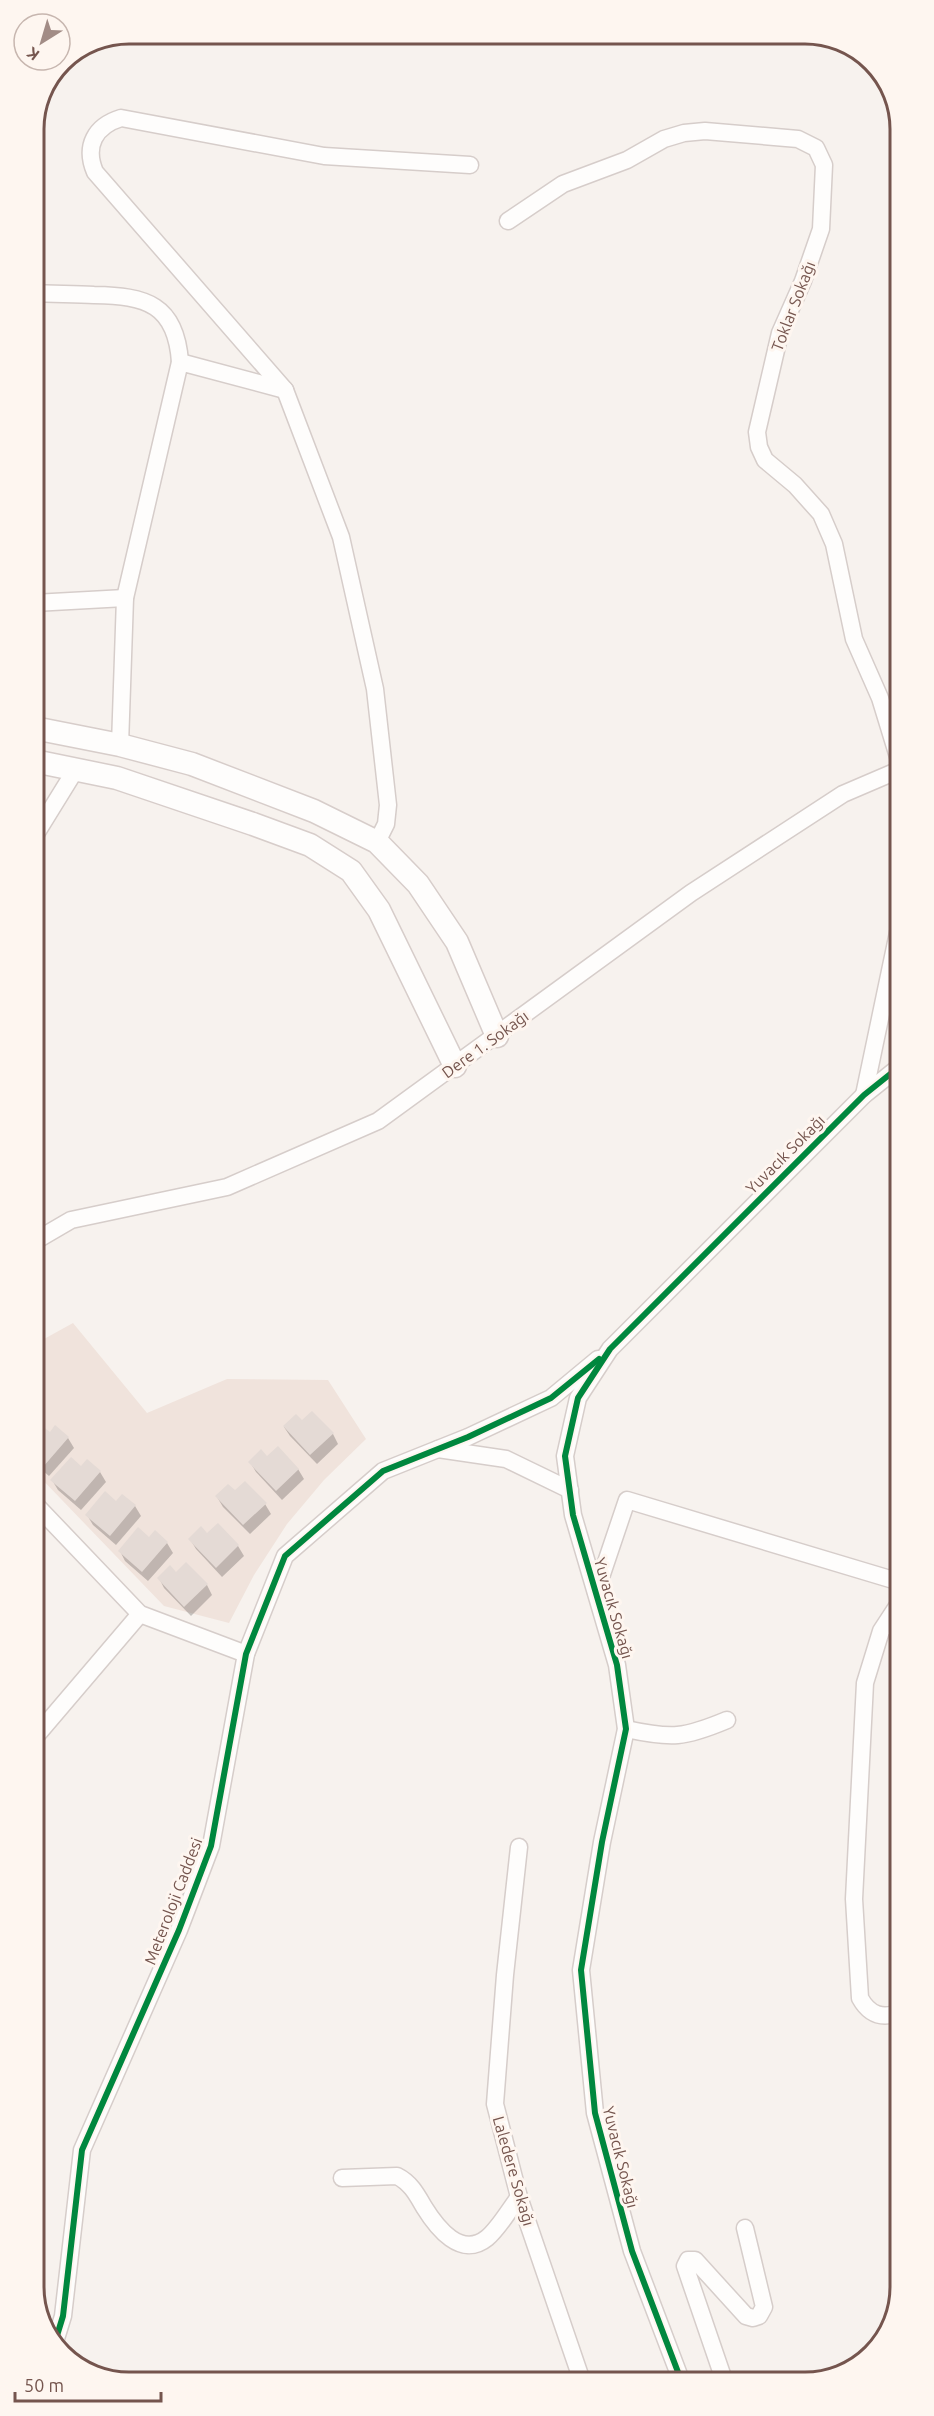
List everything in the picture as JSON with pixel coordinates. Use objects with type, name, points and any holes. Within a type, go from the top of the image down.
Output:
[{"type":"street","points":[[377,842],[386,824],[388,805],[375,689],[341,537],[285,390],[95,172],[90,161],[90,149],[93,138],[100,128],[109,121],[121,118],[324,156],[470,165]]},
{"type":"street","name":"Toklar Sokağı","points":[[508,221],[563,184],[627,160],[664,140],[684,133],[705,131],[798,139],[816,148],[824,165],[821,229],[803,281],[780,333],[757,432],[759,447],[765,460],[795,485],[820,514],[834,544],[854,639],[880,698],[890,731]]},
{"type":"street","points":[[44,293],[129,296],[147,302],[162,312],[179,344],[180,363],[125,598],[120,745]]},
{"type":"street","points":[[180,363],[285,390]]},
{"type":"street","points":[[44,602],[125,598]]},
{"type":"street","points":[[44,730],[120,745],[192,764],[314,812],[377,842],[418,884],[457,942],[497,1036]]},
{"type":"street","points":[[44,763],[117,778],[310,845],[351,871],[379,910],[455,1066]]},
{"type":"street","points":[[44,821],[76,770]]},
{"type":"street","name":"Dere 1. Sokağı","points":[[44,1235],[71,1220],[227,1187],[378,1121],[691,893],[843,794],[890,774]]},
{"type":"street","points":[[864,1095],[890,971]]},
{"type":"street","name":"Yuvacık Sokağı","points":[[678,2372],[632,2251],[595,2113],[581,1970],[602,1842],[627,1729],[617,1665],[573,1515],[566,1456],[578,1398],[610,1349],[864,1095],[890,1074]]},
{"type":"street","name":"Meteroloji Caddesi","points":[[57,2334],[63,2316],[82,2150],[179,1930],[211,1846],[246,1654],[285,1556],[383,1471],[551,1398],[610,1349]]},
{"type":"street","points":[[437,1449],[507,1459],[570,1490]]},
{"type":"street","points":[[596,1592],[627,1500],[890,1579]]},
{"type":"street","points":[[44,1513],[140,1614],[246,1654]]},
{"type":"street","points":[[44,1727],[140,1614]]},
{"type":"street","points":[[890,1617],[881,1631],[865,1683],[854,1899],[860,1998],[870,2012],[878,2016],[890,2015]]},
{"type":"street","points":[[627,1729],[660,1737],[695,1734],[727,1720]]},
{"type":"street","name":"Laledere Sokağı","points":[[519,1846],[505,1975],[495,2104],[519,2198],[579,2372]]},
{"type":"street","points":[[342,2178],[397,2176],[405,2180],[434,2223],[460,2244],[470,2245],[489,2236],[519,2198]]},
{"type":"street","points":[[721,2372],[685,2266],[688,2260],[695,2260],[746,2316],[753,2318],[759,2316],[764,2307],[746,2228]]},
{"type":"shaded area","points":[[73,1323],[147,1413],[227,1379],[328,1380],[366,1439],[324,1480],[287,1524],[254,1575],[229,1623],[164,1606],[44,1481],[44,1339]]},
{"type":"building","points":[[312,1411],[334,1433],[310,1455],[283,1426],[296,1414],[302,1420]]},
{"type":"building","points":[[55,1425],[69,1437],[44,1466],[44,1428],[50,1432]]},
{"type":"building","points":[[278,1446],[299,1469],[276,1491],[248,1462],[261,1449],[267,1456]]},
{"type":"building","points":[[71,1457],[81,1466],[87,1459],[101,1471],[75,1501],[50,1480]]},
{"type":"building","points":[[245,1481],[267,1503],[243,1525],[215,1496],[228,1484],[235,1490]]},
{"type":"building","points":[[105,1491],[116,1501],[122,1494],[136,1505],[110,1536],[85,1515]]},
{"type":"building","points":[[218,1523],[239,1545],[216,1568],[188,1539],[201,1526],[207,1533]]},
{"type":"building","points":[[138,1527],[149,1537],[155,1530],[168,1542],[142,1572],[118,1551]]},
{"type":"building","points":[[186,1562],[208,1584],[184,1607],[157,1578],[170,1565],[176,1572]]},
{"type":"cycle path","points":[[678,2372],[632,2251],[595,2113],[581,1970],[602,1842],[626,1729],[617,1665],[573,1515],[565,1456],[578,1398],[610,1349],[864,1095],[890,1074]]},
{"type":"cycle path","points":[[57,2334],[63,2316],[82,2150],[179,1930],[211,1846],[246,1654],[285,1556],[383,1471],[468,1437],[551,1398],[599,1359]]}]
